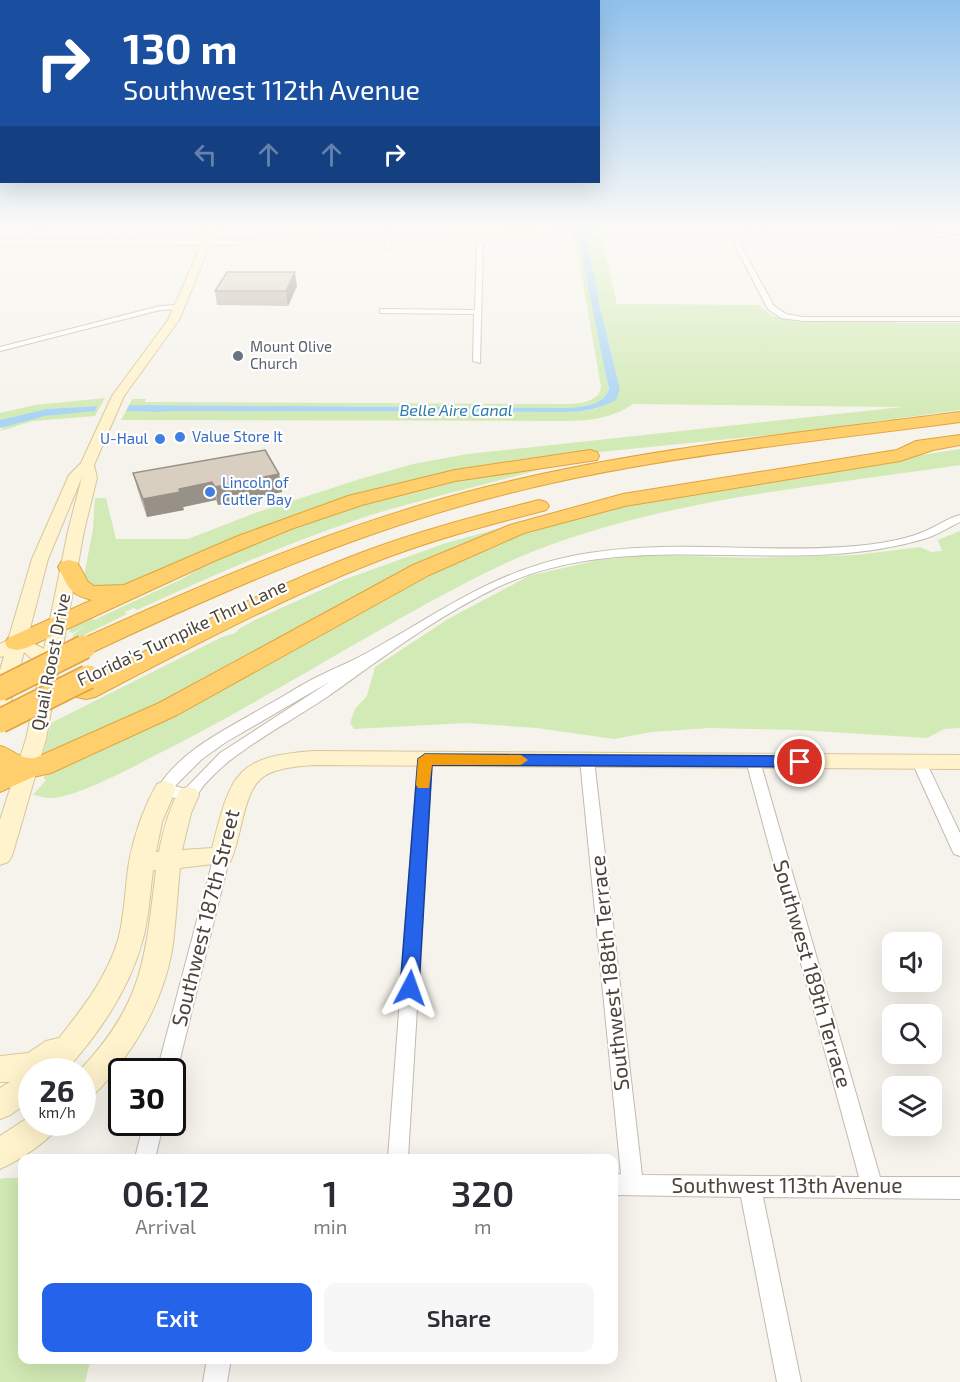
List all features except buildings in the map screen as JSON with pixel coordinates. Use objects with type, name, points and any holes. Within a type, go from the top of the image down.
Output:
[{"type":"highway","points":[[6,644],[60,623],[293,521],[363,498],[425,482],[550,460],[700,446],[743,447],[960,417]]},
{"type":"highway","points":[[0,689],[84,669],[250,609],[369,557],[490,519],[597,493],[693,476],[960,440]]},
{"type":"highway","points":[[0,782],[26,769],[42,766],[159,713],[405,578],[517,529],[622,500],[900,455],[932,444]]},
{"type":"highway","name":"Florida's Turnpike Thru Lane","points":[[0,721],[84,669],[194,606],[270,573],[332,541],[428,509],[521,485],[614,466],[743,447]]},
{"type":"highway","points":[[69,567],[78,585],[85,590],[104,593],[134,589]]},
{"type":"highway","points":[[0,735],[84,669]]},
{"type":"highway","name":"Florida's Turnpike Thru Lane","points":[[0,703],[84,669]]},
{"type":"highway","points":[[0,755],[11,764],[26,769]]},
{"type":"street","name":"Quail Roost Drive","points":[[0,703],[6,644],[28,601],[44,549],[76,476],[87,465],[118,396],[164,333],[186,291]]},
{"type":"street","points":[[477,361],[479,291]]},
{"type":"street","points":[[763,291],[771,307],[784,316],[810,319],[960,319]]},
{"type":"street","points":[[0,349],[152,310],[179,307]]},
{"type":"street","points":[[383,311],[479,312]]},
{"type":"street","name":"Quail Roost Drive","points":[[0,856],[36,739],[69,567],[90,478],[87,465]]},
{"type":"street","points":[[60,1058],[101,1005],[117,978],[127,951],[133,924],[141,862],[149,825],[165,789],[191,760],[216,742],[317,682],[382,650],[488,587],[526,572],[563,561],[649,550],[796,552],[848,549],[888,544],[925,535],[960,518]]},
{"type":"street","points":[[6,644],[36,649],[50,673]]},
{"type":"street","points":[[96,1072],[122,1041],[140,1010],[151,981],[159,952],[174,828],[188,795],[207,771],[231,750],[329,689],[382,650]]},
{"type":"street","points":[[216,742],[231,750]]},
{"type":"street","name":"Southwest 187th Street","points":[[170,1058],[239,790],[255,769],[271,762],[302,758],[425,759]]},
{"type":"street","points":[[398,1154],[425,759],[960,762]]},
{"type":"street","name":"Southwest 188th Terrace","points":[[587,760],[623,1185]]},
{"type":"street","name":"Southwest 189th Terrace","points":[[753,761],[872,1186]]},
{"type":"street","points":[[920,762],[960,850]]},
{"type":"street","points":[[165,789],[188,795]]},
{"type":"street","points":[[141,862],[222,856]]},
{"type":"street","points":[[0,1069],[27,1066],[48,1057],[82,1029]]},
{"type":"street","points":[[0,1105],[18,1093]]},
{"type":"street","points":[[0,1154],[26,1136]]},
{"type":"street","points":[[146,1154],[150,1136]]},
{"type":"street","name":"Southwest 113th Avenue","points":[[623,1185],[960,1188]]},
{"type":"street","points":[[750,1186],[789,1382]]},
{"type":"street","points":[[215,1382],[218,1364]]},
{"type":"green space","points":[[584,291],[590,291],[609,389],[606,395],[597,402],[579,407],[129,405],[132,399],[146,399],[145,402],[563,404],[580,403],[595,398],[601,387]]},
{"type":"green space","points":[[597,291],[614,291],[617,304],[759,305],[772,316],[797,322],[960,323],[960,410],[799,432],[540,458],[430,478],[120,587],[105,590],[88,585],[84,576],[93,529],[95,498],[106,498],[116,539],[188,539],[255,513],[413,464],[468,454],[902,407],[633,404],[617,413],[601,418],[566,421],[121,420],[126,411],[564,412],[588,410],[604,406],[616,396],[620,389]]},
{"type":"green space","points":[[105,398],[95,416],[33,421],[0,431],[29,419],[97,406],[46,409],[0,420],[0,413],[35,405]]},
{"type":"green space","points":[[960,449],[960,465],[714,502],[593,531],[534,551],[437,598],[233,714],[116,775],[89,788],[63,796],[46,798],[33,795],[46,780],[43,778],[51,771],[494,541],[596,510],[758,480]]},
{"type":"green space","points":[[583,461],[548,467],[431,498],[333,528],[248,561],[137,610],[134,608],[125,612],[127,614],[72,641],[73,635],[85,626],[73,633],[69,632],[70,629],[182,579],[234,548],[416,486]]},
{"type":"green space","points":[[571,509],[522,525],[195,689],[43,755],[51,723],[222,637],[233,634],[255,620],[343,580],[446,543]]},
{"type":"green space","points":[[960,531],[960,728],[944,729],[927,738],[799,730],[709,728],[652,732],[614,739],[537,728],[466,723],[354,729],[350,723],[355,709],[367,696],[375,667],[448,619],[529,576],[598,560],[650,555],[756,558],[856,555],[920,547],[931,552],[942,551],[938,540]]},
{"type":"green space","points":[[18,1178],[18,1364],[90,1364],[85,1382],[0,1382],[0,1179]]},
{"type":"water","name":"Belle Aire Canal","points":[[589,291],[597,291],[620,389],[616,400],[585,411],[126,411],[129,405],[579,407],[602,399],[609,389]]},
{"type":"water","points":[[97,406],[95,411],[45,416],[0,428],[0,420],[46,409]]},
{"type":"slow traffic","points":[[424,785],[425,759],[521,760]]},
{"type":"place","name":"Mount Olive Church","points":[[238,356]]},
{"type":"place","name":"Value Store It","points":[[180,437]]},
{"type":"place","name":"U-Haul","points":[[160,439]]},
{"type":"place","name":"Lincoln of Cutler Bay","points":[[210,492]]},
{"type":"route","points":[[410,988],[425,759],[800,762]]}]
